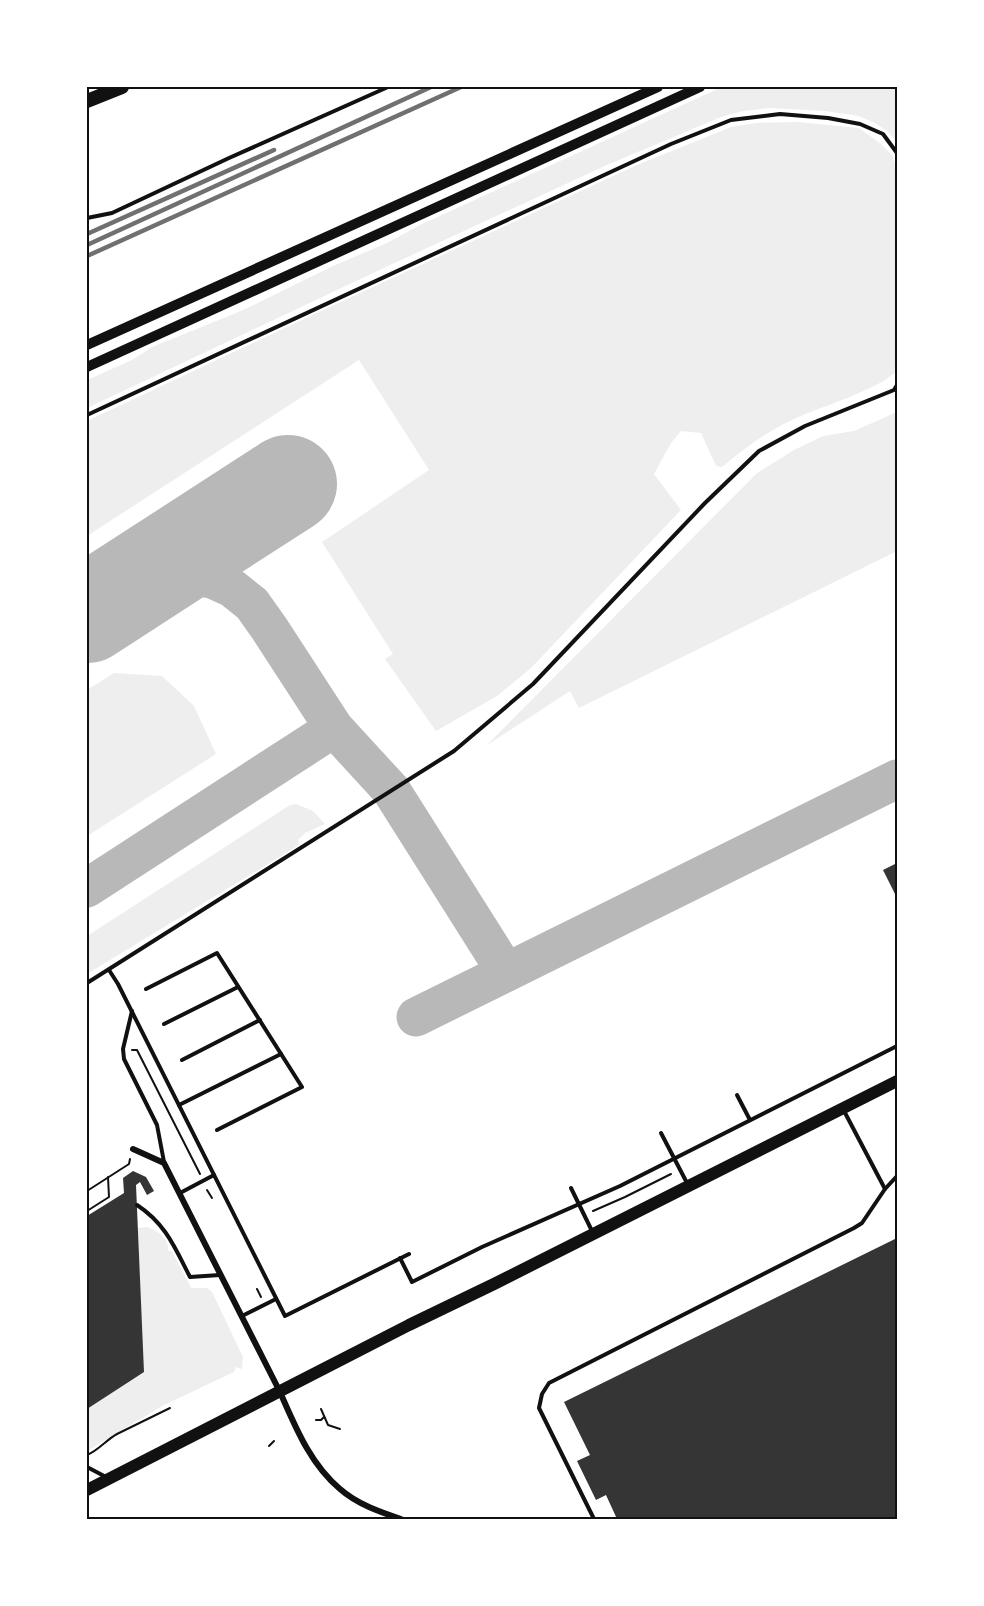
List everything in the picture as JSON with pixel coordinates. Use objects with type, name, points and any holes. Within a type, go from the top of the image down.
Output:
[{"type":"highway","points":[[87,101],[122,87]]},
{"type":"main road","points":[[87,345],[658,87]]},
{"type":"main road","points":[[87,367],[700,87]]},
{"type":"main road","points":[[87,1490],[409,1325],[897,1081]]},
{"type":"street","points":[[133,1149],[164,1163],[297,1429],[328,1478],[340,1490],[376,1511],[401,1519]]},
{"type":"lane","points":[[87,218],[112,213],[388,87]]},
{"type":"lane","points":[[87,415],[671,144],[731,120],[780,114],[828,118],[860,124],[883,134],[897,153]]},
{"type":"lane","points":[[87,983],[454,751],[533,684],[705,503],[759,451],[805,426],[896,388]]},
{"type":"lane","points":[[146,989],[217,953],[302,1087],[217,1130]]},
{"type":"lane","points":[[109,969],[285,1316],[409,1254]]},
{"type":"lane","points":[[164,1024],[238,987]]},
{"type":"lane","points":[[132,1011],[123,1049],[124,1059],[157,1125],[164,1163]]},
{"type":"lane","points":[[182,1059],[260,1020]]},
{"type":"lane","points":[[400,1258],[412,1282],[482,1247],[620,1186],[897,1046]]},
{"type":"lane","points":[[179,1105],[281,1053]]},
{"type":"lane","points":[[737,1095],[750,1120]]},
{"type":"lane","points":[[843,1108],[885,1189]]},
{"type":"lane","points":[[661,1133],[688,1186]]},
{"type":"lane","points":[[180,1193],[214,1175]]},
{"type":"lane","points":[[594,1519],[539,1408],[542,1394],[549,1383],[854,1228],[862,1223],[885,1189],[897,1176]]},
{"type":"lane","points":[[571,1188],[594,1234]]},
{"type":"lane","points":[[137,1205],[154,1217],[168,1234],[190,1277],[221,1275]]},
{"type":"lane","points":[[242,1316],[276,1299]]},
{"type":"lane","points":[[87,1467],[110,1478]]},
{"type":"path","points":[[123,1049],[137,1050],[212,1198]]},
{"type":"path","points":[[87,1191],[129,1164],[133,1149]]},
{"type":"path","points":[[584,1215],[680,1169]]},
{"type":"path","points":[[87,1211],[109,1197],[108,1177]]},
{"type":"path","points":[[87,1455],[108,1439],[170,1408]]},
{"type":"path","points":[[321,1409],[328,1425],[340,1429]]},
{"type":"path","points":[[316,1420],[324,1417]]},
{"type":"path","points":[[269,1446],[274,1441]]},
{"type":"shaded area","points":[[722,87],[897,87],[897,142],[887,131],[859,116],[825,111],[771,108],[743,111],[721,117],[607,165],[87,408],[87,380],[132,360],[152,347],[241,311],[333,266],[387,243],[420,225]]},
{"type":"shaded area","points":[[797,122],[859,128],[892,155],[897,170],[897,370],[864,391],[782,425],[756,441],[722,467],[716,466],[701,433],[681,431],[671,443],[654,474],[681,510],[531,668],[497,696],[436,731],[385,659],[393,654],[322,542],[429,470],[359,360],[87,536],[87,421],[637,165],[731,127],[756,123]]},
{"type":"shaded area","points":[[897,412],[897,551],[579,708],[570,691],[486,746],[757,473],[794,450],[823,436],[854,431]]},
{"type":"shaded area","points":[[114,673],[162,676],[194,706],[216,754],[87,836],[87,690]]},
{"type":"shaded area","points":[[296,804],[313,811],[325,824],[305,833],[298,840],[299,845],[87,974],[87,936],[290,805]]},
{"type":"shaded area","points":[[146,1227],[165,1238],[168,1251],[172,1251],[191,1288],[207,1288],[212,1292],[243,1357],[242,1369],[236,1367],[234,1372],[164,1405],[87,1451],[87,1409],[143,1372],[138,1228]]},
{"type":"building","points":[[897,863],[897,898],[883,870]]},
{"type":"building","points":[[133,1171],[146,1177],[154,1191],[147,1195],[140,1182],[136,1185],[144,1372],[87,1409],[87,1216],[124,1193],[123,1178]]},
{"type":"building","points":[[897,1238],[897,1519],[617,1519],[606,1495],[596,1500],[577,1461],[590,1455],[564,1402]]},
{"type":"taxiway","points":[[126,589],[170,574],[187,575],[212,579],[232,588],[252,604],[334,728],[391,790],[506,972]]},
{"type":"taxiway","points":[[87,888],[334,728]]},
{"type":"taxiway","points":[[416,1017],[897,779]]},
{"type":"runway","points":[[87,614],[288,484]]},
{"type":"railway","points":[[87,245],[431,87]]},
{"type":"railway","points":[[87,256],[461,87]]},
{"type":"railway","points":[[87,234],[274,150]]}]
